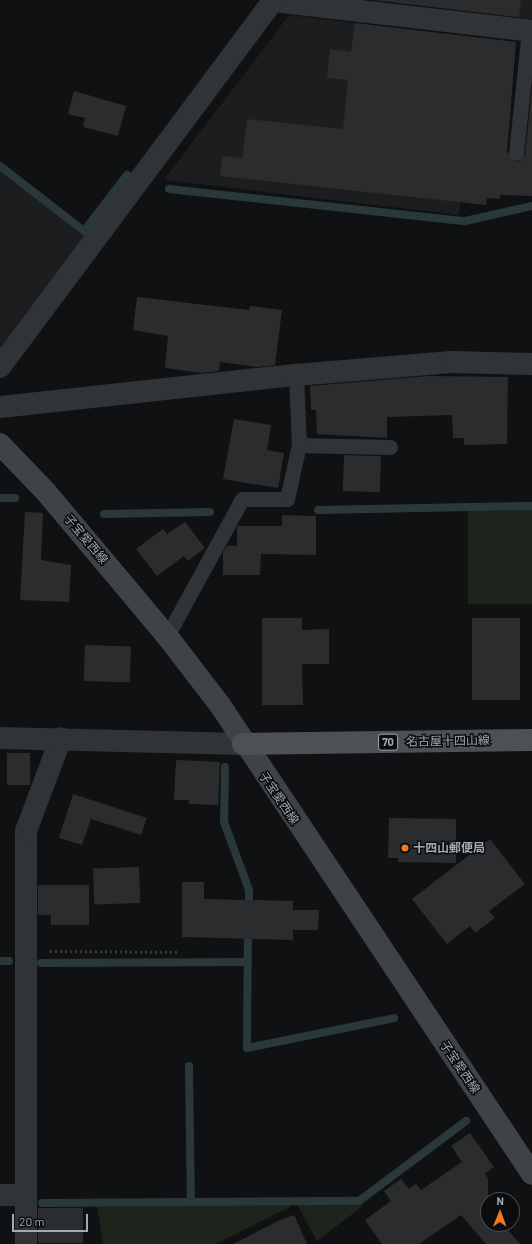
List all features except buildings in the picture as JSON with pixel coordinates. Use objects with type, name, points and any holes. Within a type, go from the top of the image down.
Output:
[{"type":"main road","name":"子宝愛西線","points":[[0,444],[46,492],[167,636],[220,705],[243,744],[532,1174]]},
{"type":"main road","name":"名古屋十四山線","points":[[243,744],[532,740]]},
{"type":"street","points":[[0,367],[274,0],[531,30]]},
{"type":"street","points":[[0,407],[296,375],[451,362],[532,364]]},
{"type":"street","points":[[0,738],[61,738],[243,744]]},
{"type":"street","points":[[26,1244],[26,831],[61,738]]},
{"type":"street","points":[[0,1195],[26,1195]]},
{"type":"lane","points":[[516,153],[531,30]]},
{"type":"lane","points":[[167,636],[242,499],[287,499],[299,445],[296,375]]},
{"type":"lane","points":[[299,445],[390,447]]},
{"type":"path","points":[[26,951],[180,952]]},
{"type":"shaded area","points":[[371,0],[532,0],[532,19]]},
{"type":"shaded area","points":[[289,15],[482,39],[459,215],[164,180]]},
{"type":"shaded area","points":[[0,170],[88,237],[0,353]]},
{"type":"shaded area","points":[[468,509],[532,509],[532,604],[468,604]]},
{"type":"shaded area","points":[[290,1203],[290,1207],[216,1244],[103,1244],[97,1206]]},
{"type":"shaded area","points":[[297,1204],[364,1205],[317,1241]]},
{"type":"waterway","points":[[0,166],[84,231],[127,175]]},
{"type":"waterway","points":[[169,189],[465,221],[532,206]]},
{"type":"waterway","points":[[0,498],[15,498]]},
{"type":"waterway","points":[[318,510],[532,506]]},
{"type":"waterway","points":[[104,514],[210,512]]},
{"type":"waterway","points":[[225,767],[224,822],[249,890],[249,909]]},
{"type":"waterway","points":[[248,929],[247,1048],[394,1018]]},
{"type":"waterway","points":[[0,961],[9,961]]},
{"type":"waterway","points":[[41,963],[248,962]]},
{"type":"waterway","points":[[189,1066],[191,1201]]},
{"type":"waterway","points":[[42,1203],[359,1201],[466,1121]]},
{"type":"place","name":"十四山郵便局","points":[[405,848]]}]
